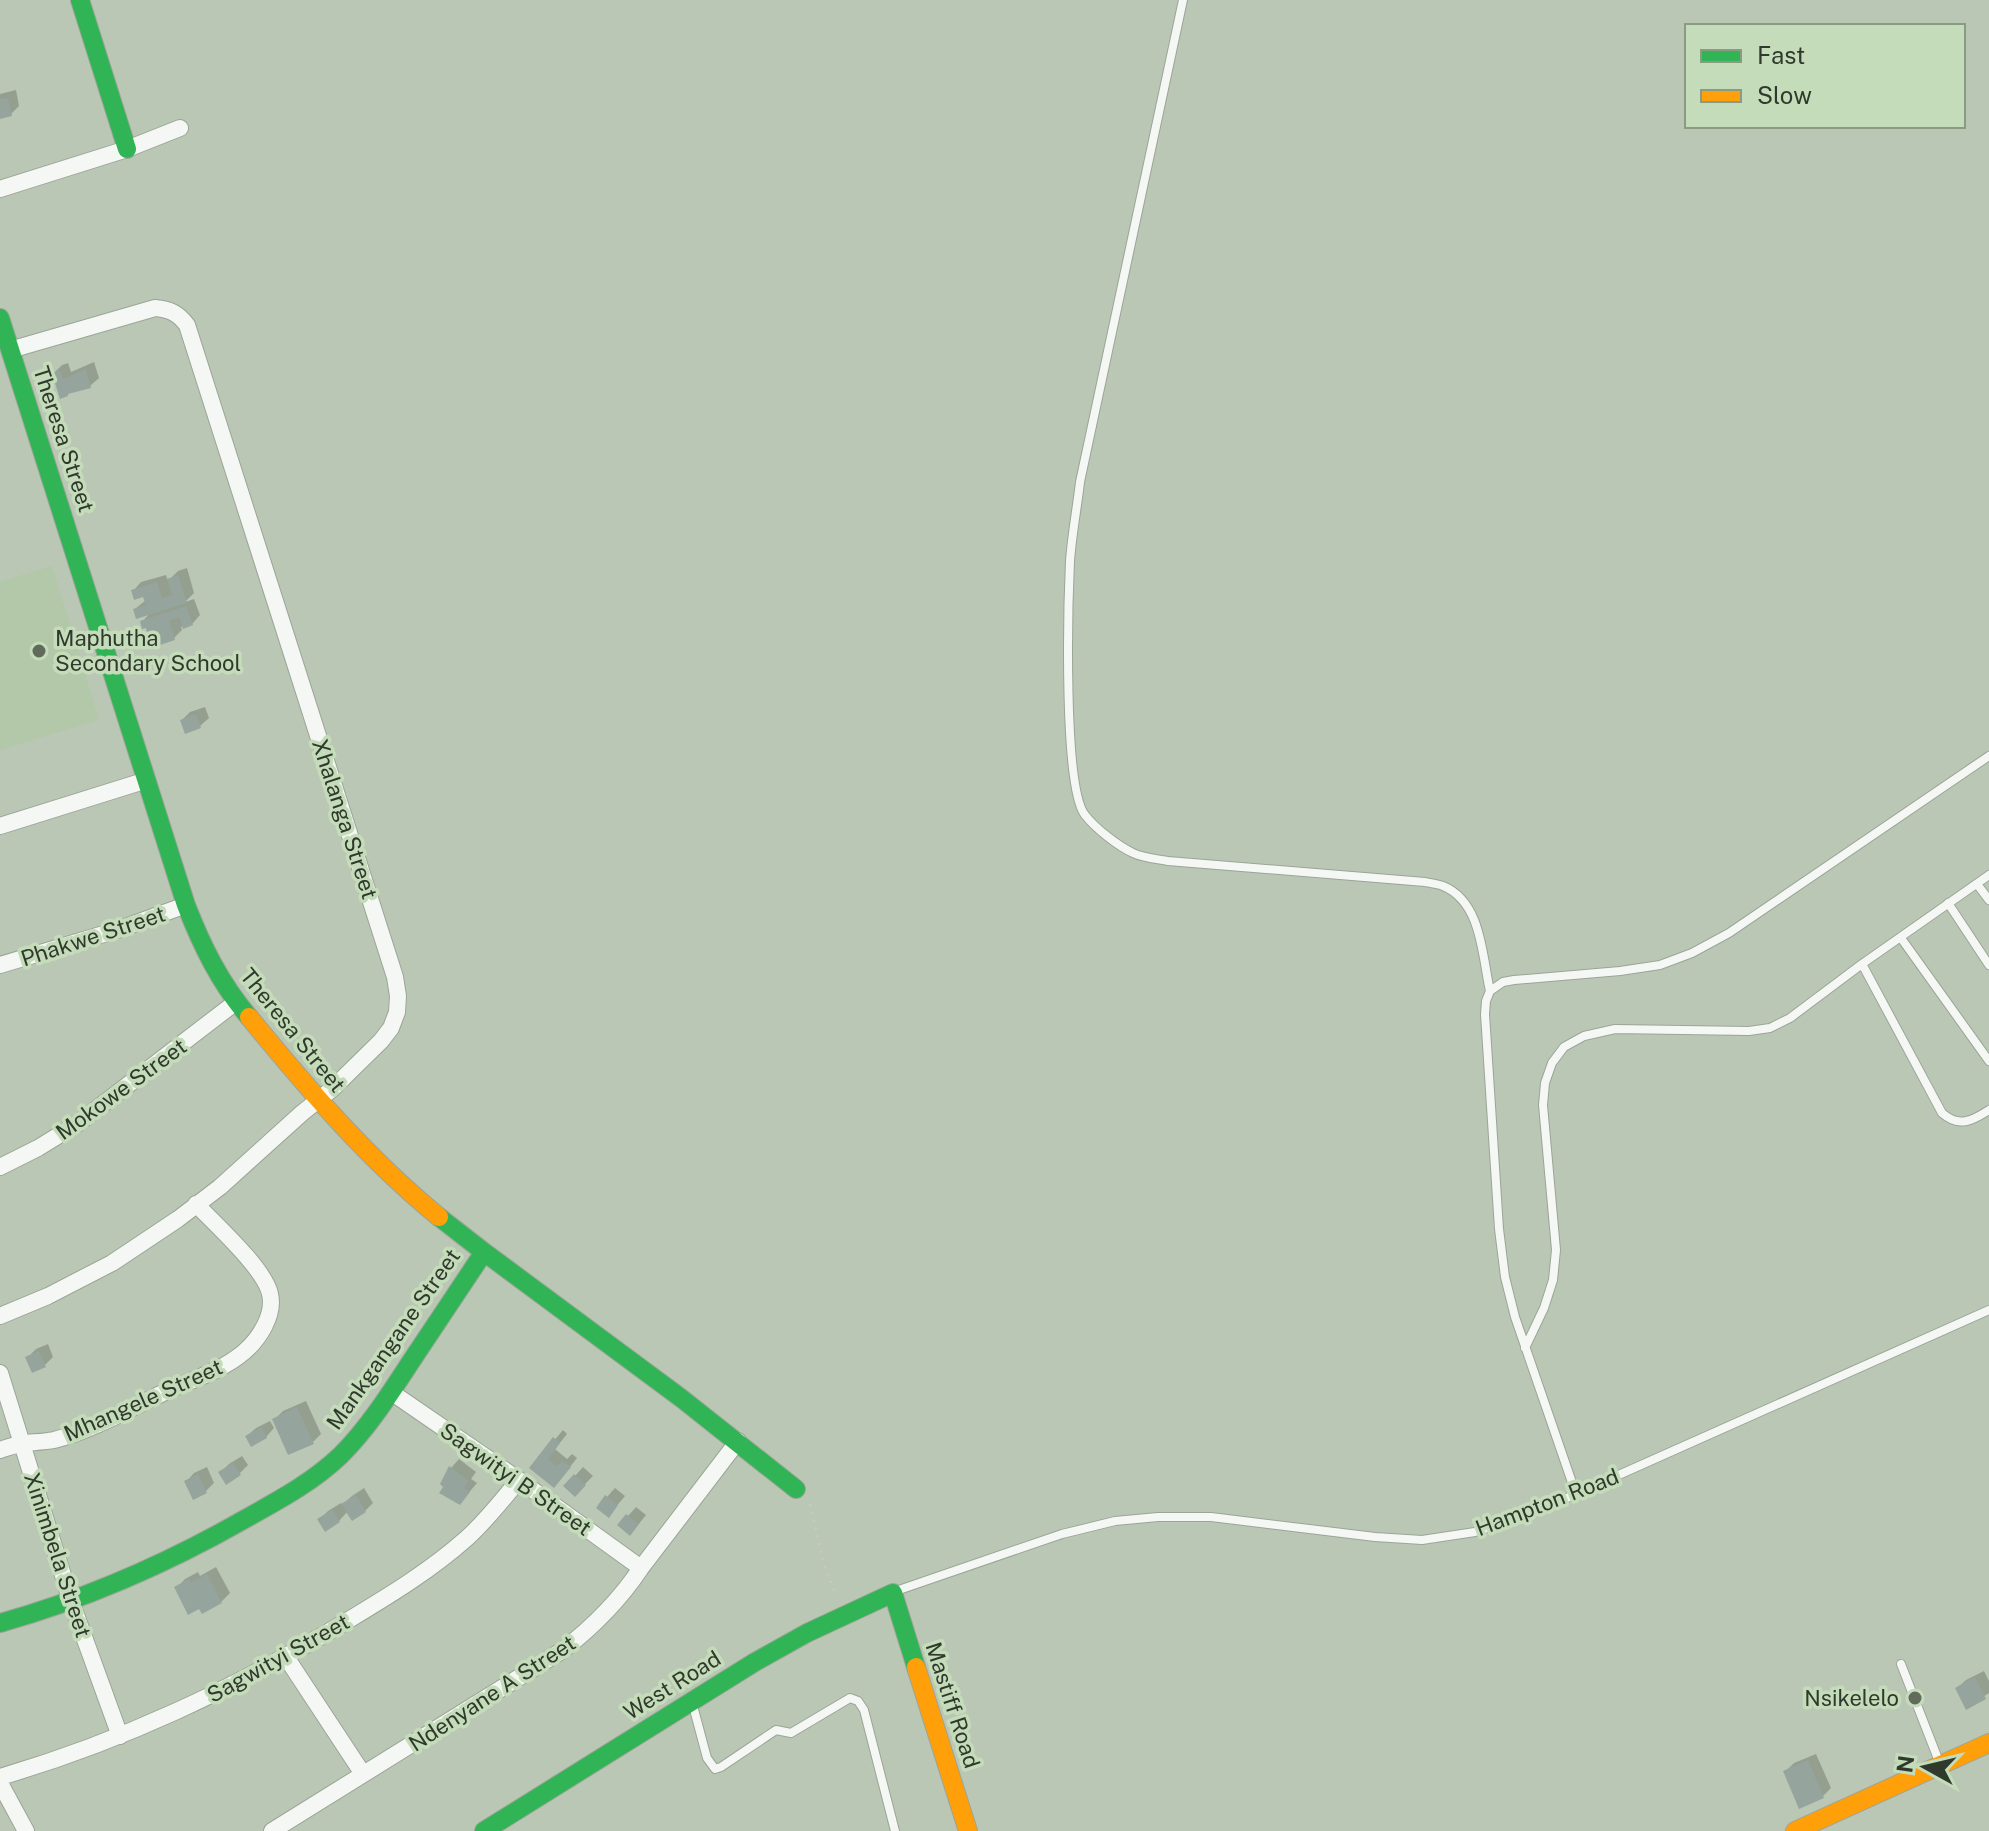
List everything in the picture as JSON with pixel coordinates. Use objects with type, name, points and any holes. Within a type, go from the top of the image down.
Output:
[{"type":"street","points":[[80,0],[127,149]]},
{"type":"street","points":[[0,189],[127,149],[180,128]]},
{"type":"street","name":"Xhalanga Street","points":[[0,1316],[112,1263],[220,1187],[332,1089],[381,1041],[391,1028],[397,1012],[398,996],[390,961],[192,336],[181,316],[164,308],[155,308],[10,350]]},
{"type":"street","name":"Theresa Street","points":[[0,318],[186,905],[202,945],[221,980],[317,1100],[369,1155],[415,1197],[738,1441],[796,1489]]},
{"type":"street","points":[[0,826],[147,780]]},
{"type":"street","name":"Phakwe Street","points":[[0,965],[117,930],[186,905]]},
{"type":"street","name":"Mokowe Street","points":[[0,1167],[77,1124],[236,1002]]},
{"type":"street","name":"Mhangele Street","points":[[0,1450],[53,1440],[83,1430],[219,1368],[254,1343],[271,1309],[271,1294],[266,1281],[196,1204]]},
{"type":"street","name":"Mankgangane Street","points":[[0,1623],[71,1601],[167,1560],[282,1499],[317,1476],[364,1430],[484,1252]]},
{"type":"street","name":"Xinimbela Street","points":[[0,1373],[71,1601],[120,1736]]},
{"type":"street","name":"Sagwityi B Street","points":[[391,1392],[641,1568]]},
{"type":"street","name":"Ndenyane A Street","points":[[272,1831],[563,1650],[593,1627],[612,1607],[738,1441]]},
{"type":"street","name":"Sagwityi Street","points":[[0,1777],[120,1736],[211,1696],[286,1657],[392,1594],[437,1563],[468,1537],[519,1480]]},
{"type":"street","name":"West Road","points":[[484,1831],[768,1655],[849,1612],[893,1593]]},
{"type":"street","name":"Mastiff Road","points":[[893,1593],[968,1831]]},
{"type":"street","points":[[286,1657],[363,1774]]},
{"type":"street","points":[[1795,1831],[1826,1825],[1940,1764],[1989,1743]]},
{"type":"street","points":[[0,1783],[26,1831]]},
{"type":"lane","points":[[1183,0],[1083,466],[1070,558],[1071,750],[1083,813],[1134,854],[1168,861],[1443,886],[1458,895],[1469,907],[1476,924],[1490,991]]},
{"type":"lane","points":[[1576,1494],[1525,1348],[1505,1277],[1485,1014],[1490,991],[1503,982],[1660,965],[1692,953],[1729,933],[1989,756]]},
{"type":"lane","points":[[1525,1348],[1553,1280],[1555,1224],[1543,1105],[1545,1083],[1552,1063],[1564,1047],[1584,1036],[1615,1029],[1749,1031],[1770,1028],[1790,1018],[1989,875]]},
{"type":"lane","points":[[1977,884],[1989,900]]},
{"type":"lane","points":[[1948,903],[1989,965]]},
{"type":"lane","points":[[1901,938],[1989,1061]]},
{"type":"lane","points":[[1862,964],[1942,1113],[1950,1120],[1962,1123],[1989,1110]]},
{"type":"lane","name":"Hampton Road","points":[[893,1593],[1062,1534],[1115,1521],[1211,1517],[1422,1540],[1475,1532],[1528,1515],[1989,1310]]},
{"type":"lane","points":[[1901,1664],[1940,1764]]},
{"type":"lane","points":[[692,1702],[707,1758],[715,1769],[776,1730],[791,1733],[850,1698],[858,1701],[864,1710],[895,1831]]},
{"type":"path","points":[[796,1489],[806,1496],[811,1506],[826,1572],[849,1612]]},
{"type":"shaded area","name":"Maphutha Secondary School","points":[[52,566],[99,720],[0,750],[0,582]]},
{"type":"building","points":[[8,98],[12,116],[0,119],[0,99]]},
{"type":"building","points":[[86,369],[91,388],[60,399],[52,373],[60,370],[63,379]]},
{"type":"building","points":[[178,575],[187,603],[136,619],[133,609],[146,605],[143,597],[134,600],[131,590],[157,582],[162,598],[172,595],[167,579]]},
{"type":"building","points":[[186,606],[193,625],[183,629],[179,617],[169,621],[175,640],[157,646],[154,636],[149,638],[146,628],[142,629],[140,621]]},
{"type":"building","points":[[196,714],[201,728],[185,734],[180,720]]},
{"type":"building","points":[[39,1351],[46,1367],[32,1373],[25,1357]]},
{"type":"building","points":[[297,1407],[314,1444],[288,1455],[272,1419]]},
{"type":"building","points":[[262,1427],[267,1438],[251,1447],[245,1436]]},
{"type":"building","points":[[553,1437],[560,1443],[548,1459],[557,1466],[562,1461],[571,1467],[554,1488],[529,1468]]},
{"type":"building","points":[[233,1463],[241,1475],[226,1485],[218,1472]]},
{"type":"building","points":[[449,1466],[469,1481],[464,1488],[470,1492],[460,1505],[439,1493]]},
{"type":"building","points":[[198,1474],[207,1493],[193,1500],[184,1481]]},
{"type":"building","points":[[574,1474],[586,1485],[575,1497],[563,1486]]},
{"type":"building","points":[[356,1495],[366,1512],[352,1521],[341,1504]]},
{"type":"building","points":[[605,1495],[618,1505],[609,1518],[596,1508]]},
{"type":"building","points":[[332,1510],[340,1522],[325,1532],[317,1519]]},
{"type":"building","points":[[626,1514],[639,1524],[630,1536],[617,1525]]},
{"type":"building","points":[[207,1574],[222,1603],[202,1614],[199,1609],[188,1615],[174,1587]]},
{"type":"building","points":[[1975,1677],[1986,1699],[1966,1710],[1955,1688]]},
{"type":"building","points":[[1808,1760],[1824,1798],[1799,1809],[1783,1771]]},
{"type":"traffic: fast","points":[[80,0],[127,149]]},
{"type":"traffic: fast","points":[[0,318],[186,905],[213,964],[249,1017]]},
{"type":"traffic: fast","points":[[439,1217],[681,1398],[796,1489]]},
{"type":"traffic: fast","points":[[0,1623],[64,1603],[156,1565],[258,1512],[319,1474],[351,1445],[369,1422],[484,1252]]},
{"type":"traffic: fast","points":[[484,1831],[755,1662],[807,1633],[893,1593],[916,1667]]},
{"type":"traffic: slow","points":[[249,1017],[339,1122],[387,1171],[439,1217]]},
{"type":"traffic: slow","points":[[916,1667],[968,1831]]},
{"type":"traffic: slow","points":[[1795,1831],[1989,1743]]},
{"type":"place","name":"Maphutha Secondary School","points":[[39,651]]},
{"type":"place","name":"Nsikelelo","points":[[1915,1698]]}]
